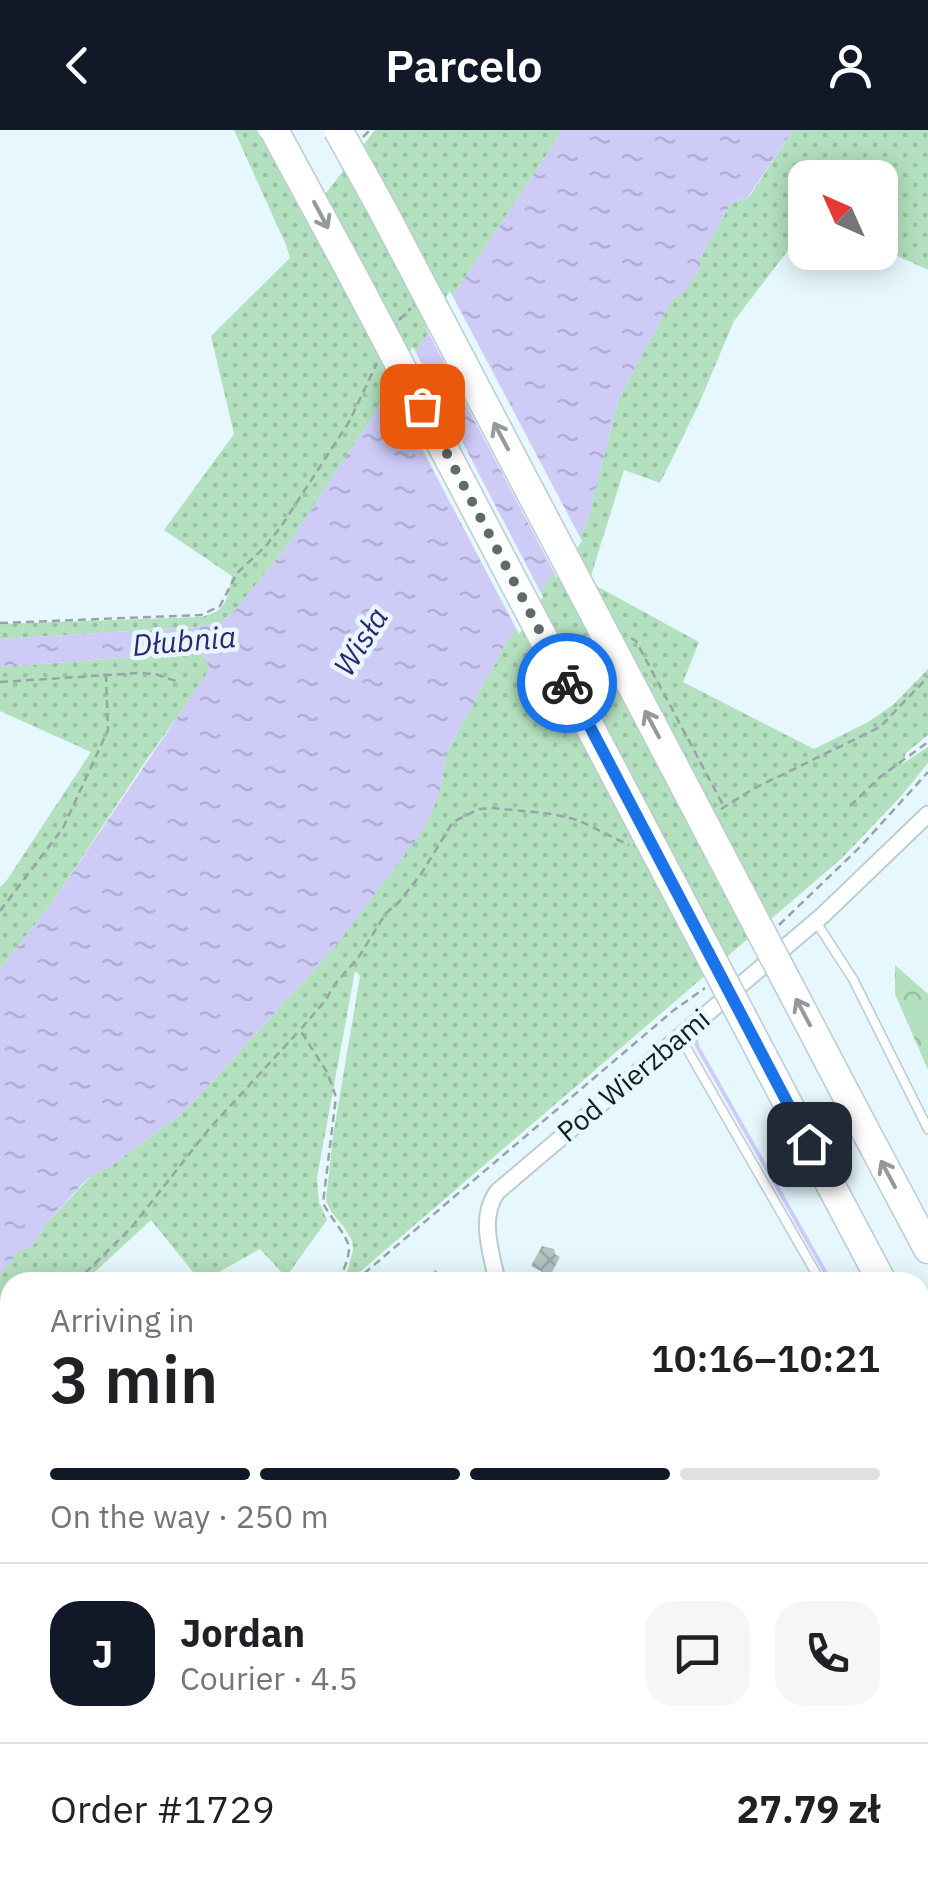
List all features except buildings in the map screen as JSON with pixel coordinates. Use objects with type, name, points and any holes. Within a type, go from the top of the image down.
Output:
[{"type":"highway","points":[[274,130],[877,1272]]},
{"type":"highway","points":[[350,134],[390,224],[928,1249]]},
{"type":"street","name":"Pod Wierzbami","points":[[495,1272],[487,1220],[489,1205],[497,1192],[816,921],[928,814]]},
{"type":"lane","points":[[816,921],[853,979],[928,1129]]},
{"type":"lane","points":[[679,1035],[816,1272]]},
{"type":"path","points":[[350,134],[370,130]]},
{"type":"path","points":[[0,623],[202,615],[212,611],[225,598],[237,574],[282,524],[349,422],[369,377]]},
{"type":"path","points":[[0,682],[139,673],[178,682]]},
{"type":"path","points":[[0,911],[63,828],[108,730],[106,675]]},
{"type":"path","points":[[712,816],[753,788],[880,727],[928,677]]},
{"type":"path","points":[[850,806],[928,742]]},
{"type":"path","points":[[780,923],[860,846],[928,772]]},
{"type":"path","points":[[86,1272],[131,1228],[208,1128],[324,1001],[358,958],[386,913],[421,874],[453,822],[479,809],[552,814],[578,820],[627,844]]},
{"type":"path","points":[[366,1272],[674,1010],[709,985]]},
{"type":"path","points":[[300,1030],[327,1072],[336,1097],[322,1202],[348,1242],[343,1272]]},
{"type":"green space","points":[[234,130],[257,130],[305,220],[375,130],[563,130],[287,546],[233,613],[219,623],[195,627],[0,639],[0,624],[201,617],[221,608],[227,598],[232,576],[164,530],[234,434],[211,336],[290,258]]},
{"type":"green space","points":[[793,130],[928,130],[928,270],[898,256],[898,160],[788,160],[788,250],[734,321],[660,483],[624,470],[589,582],[699,642],[683,682],[814,749],[893,705],[928,669],[928,735],[906,753],[902,764],[928,747],[928,763],[842,858],[360,1272],[347,1272],[352,1241],[326,1201],[360,976],[355,971],[317,1178],[319,1202],[327,1220],[290,1272],[281,1272],[260,1249],[219,1272],[193,1272],[151,1220],[95,1272],[2,1272],[16,1253],[34,1244],[45,1225],[91,1176],[111,1166],[185,1111],[334,948],[440,793],[446,754],[506,643],[586,525],[619,398],[672,299],[731,203],[749,197]]},
{"type":"green space","points":[[188,653],[206,658],[207,675],[54,900],[0,969],[0,887],[91,752],[0,711],[0,667]]},
{"type":"green space","points":[[895,965],[928,994],[928,1070],[895,994]]},
{"type":"water","points":[[563,130],[793,130],[748,197],[731,203],[700,258],[700,269],[683,294],[672,299],[619,398],[586,526],[506,643],[446,754],[440,793],[424,829],[334,948],[185,1111],[111,1166],[91,1176],[45,1225],[34,1244],[17,1253],[0,1272],[0,969],[54,900],[209,670],[206,658],[189,653],[0,667],[0,639],[219,623],[233,613],[287,546]]},
{"type":"pier","points":[[450,291],[582,541],[557,578],[426,328]]},
{"type":"pier","points":[[413,347],[543,597],[519,634],[388,384]]},
{"type":"waterway","points":[[697,1031],[697,1046],[825,1272]]},
{"type":"way so far","points":[[422,406],[567,683]]},
{"type":"route","points":[[567,683],[809,1144]]},
{"type":"water label","name":"Dłubnia","points":[[184,640]]},
{"type":"water label","name":"Wisła","points":[[360,641]]}]
